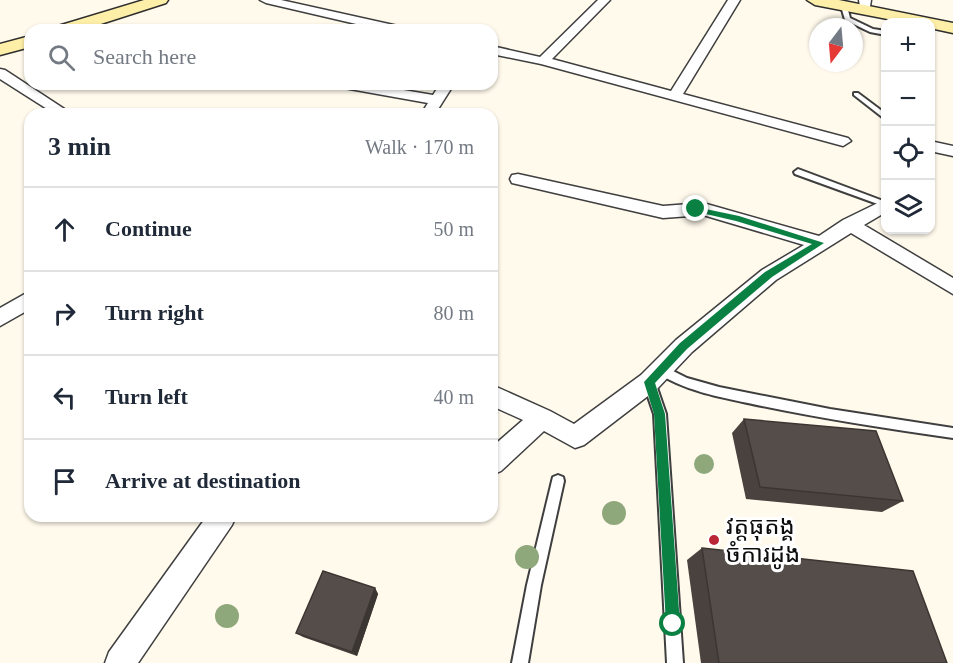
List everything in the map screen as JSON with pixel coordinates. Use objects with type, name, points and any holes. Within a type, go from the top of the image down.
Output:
[{"type":"street","points":[[83,24],[160,0]]},
{"type":"street","points":[[266,0],[372,24]]},
{"type":"street","points":[[543,61],[604,0]]},
{"type":"street","points":[[675,96],[734,0]]},
{"type":"street","points":[[815,0],[844,6],[865,5],[912,18]]},
{"type":"street","points":[[935,25],[953,28]]},
{"type":"street","points":[[0,50],[24,43]]},
{"type":"street","points":[[498,51],[543,61],[843,141]]},
{"type":"street","points":[[0,73],[24,88]]},
{"type":"street","points":[[27,90],[55,108]]},
{"type":"street","points":[[379,90],[437,100]]},
{"type":"street","points":[[432,108],[443,90]]},
{"type":"street","points":[[935,147],[953,151]]},
{"type":"street","points":[[518,179],[663,212],[703,209],[819,243]]},
{"type":"street","points":[[498,398],[542,418],[575,437],[655,376],[684,346],[769,275],[881,206]]},
{"type":"street","points":[[849,224],[953,287]]},
{"type":"street","points":[[0,318],[24,303]]},
{"type":"street","points":[[498,458],[542,418]]},
{"type":"street","points":[[120,663],[219,522]]},
{"type":"lane","points":[[844,6],[847,19],[872,31],[881,32]]},
{"type":"lane","points":[[856,94],[881,115]]},
{"type":"lane","points":[[798,172],[881,203]]},
{"type":"lane","points":[[675,663],[660,414],[655,376],[787,406],[953,434]]},
{"type":"lane","points":[[520,663],[534,585],[558,481]]},
{"type":"building","points":[[744,419],[876,431],[903,501],[760,487]]},
{"type":"building","points":[[702,548],[913,571],[947,663],[719,663]]},
{"type":"building","points":[[323,571],[375,588],[352,652],[296,633]]},
{"type":"place","name":"វត្តធុតង្គ ចំការដូង","points":[[714,540]]},
{"type":"route","points":[[673,624],[660,414],[649,382],[684,346],[769,275],[819,243],[736,218],[696,209]]}]
